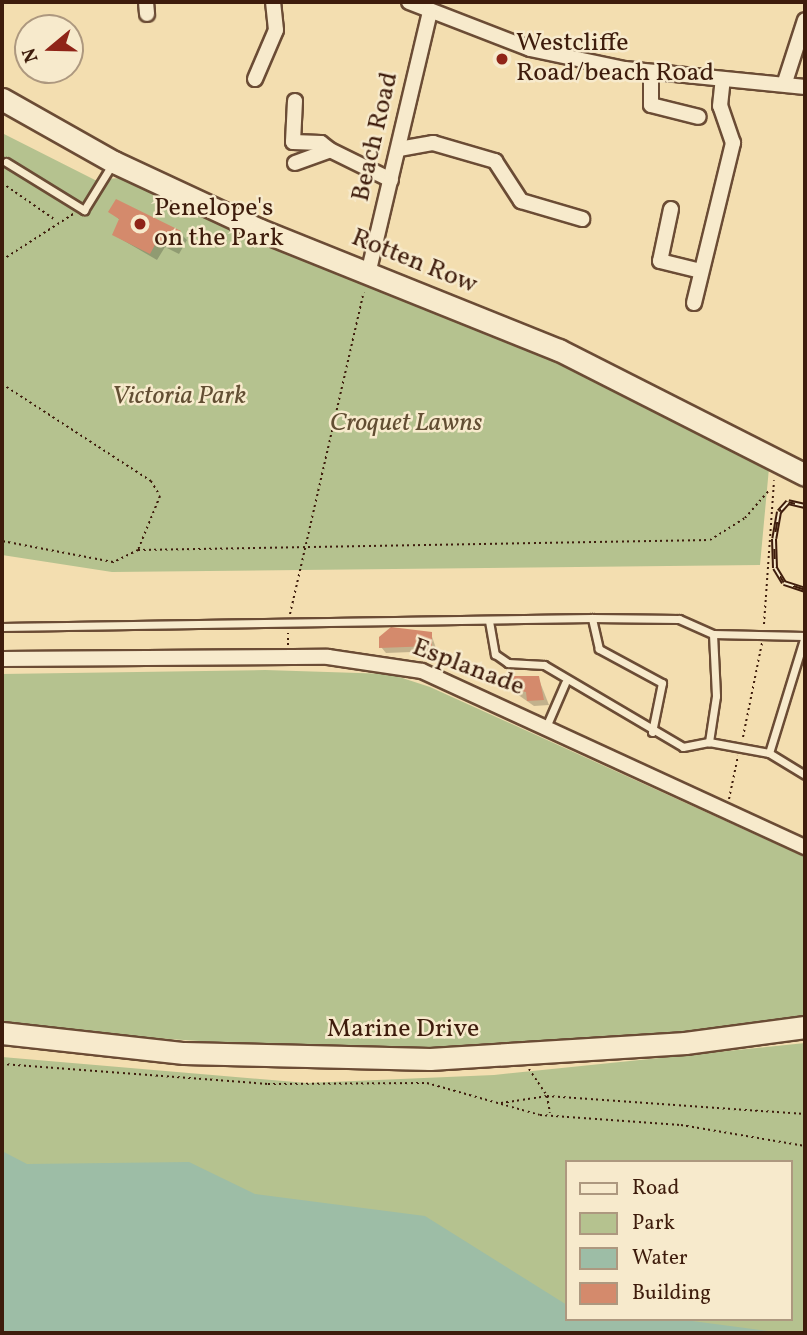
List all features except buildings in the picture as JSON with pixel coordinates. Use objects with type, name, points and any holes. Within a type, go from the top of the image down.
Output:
[{"type":"street","points":[[256,79],[276,30],[273,2]]},
{"type":"street","points":[[409,2],[530,49],[652,72],[785,82],[805,87]]},
{"type":"street","name":"Beach Road","points":[[368,274],[430,12]]},
{"type":"street","points":[[785,82],[805,20]]},
{"type":"street","points":[[652,72],[651,105],[699,117]]},
{"type":"street","points":[[694,303],[733,143],[720,106],[723,79]]},
{"type":"street","name":"Rotten Row","points":[[2,99],[114,162],[368,274],[559,350],[805,475]]},
{"type":"street","points":[[295,101],[293,142],[321,143],[391,180]]},
{"type":"street","points":[[399,149],[433,143],[495,161],[522,201],[582,219]]},
{"type":"street","points":[[295,163],[330,150]]},
{"type":"street","points":[[671,209],[660,261],[701,271]]},
{"type":"street","name":"Esplanade","points":[[2,659],[288,657],[352,659],[422,671],[805,847]]},
{"type":"street","name":"Marine Drive","points":[[2,1033],[184,1053],[430,1059],[657,1045],[805,1027]]},
{"type":"lane","points":[[6,162],[84,210],[114,162]]},
{"type":"lane","points":[[2,627],[592,618],[679,619],[713,634],[805,636],[769,753]]},
{"type":"lane","points":[[592,618],[599,649],[662,684],[652,732]]},
{"type":"lane","points":[[489,621],[495,654],[508,663],[544,665],[565,683],[594,692],[652,732],[691,749],[709,742],[769,753],[805,775]]},
{"type":"lane","points":[[709,742],[716,696],[713,634]]},
{"type":"lane","points":[[546,727],[565,683]]},
{"type":"path","points":[[2,183],[55,220]]},
{"type":"path","points":[[2,260],[55,220],[84,210]]},
{"type":"path","points":[[288,657],[288,624],[368,274]]},
{"type":"path","points":[[2,384],[156,485],[160,502],[138,550]]},
{"type":"path","points":[[2,541],[113,562],[138,550],[710,540],[745,518],[770,489]]},
{"type":"path","points":[[2,1064],[204,1081],[427,1083],[498,1104],[550,1114],[681,1125],[805,1146]]},
{"type":"path","points":[[527,1065],[547,1096],[550,1114]]},
{"type":"path","points":[[498,1104],[547,1096],[805,1114]]},
{"type":"green space","name":"Victoria Park","points":[[2,133],[95,180],[119,178],[252,240],[555,361],[769,468],[760,565],[112,572],[2,555]]},
{"type":"green space","points":[[265,670],[390,674],[430,687],[805,857],[805,1019],[631,1039],[364,1052],[2,1028],[2,674]]},
{"type":"green space","points":[[805,1043],[805,1333],[2,1333],[2,1057],[307,1083],[494,1075]]},
{"type":"water","points":[[2,1151],[27,1164],[189,1162],[255,1194],[425,1216],[566,1304],[566,1321],[692,1321],[783,1333],[2,1333]]},
{"type":"railway","points":[[805,506],[788,502],[779,512],[774,539],[775,568],[784,583],[805,590]]},
{"type":"place","name":"Westcliffe Road/beach Road","points":[[502,59]]},
{"type":"place","name":"Penelope's on the Park","points":[[140,224]]},
{"type":"park label","name":"Croquet Lawns","points":[[406,424]]}]
